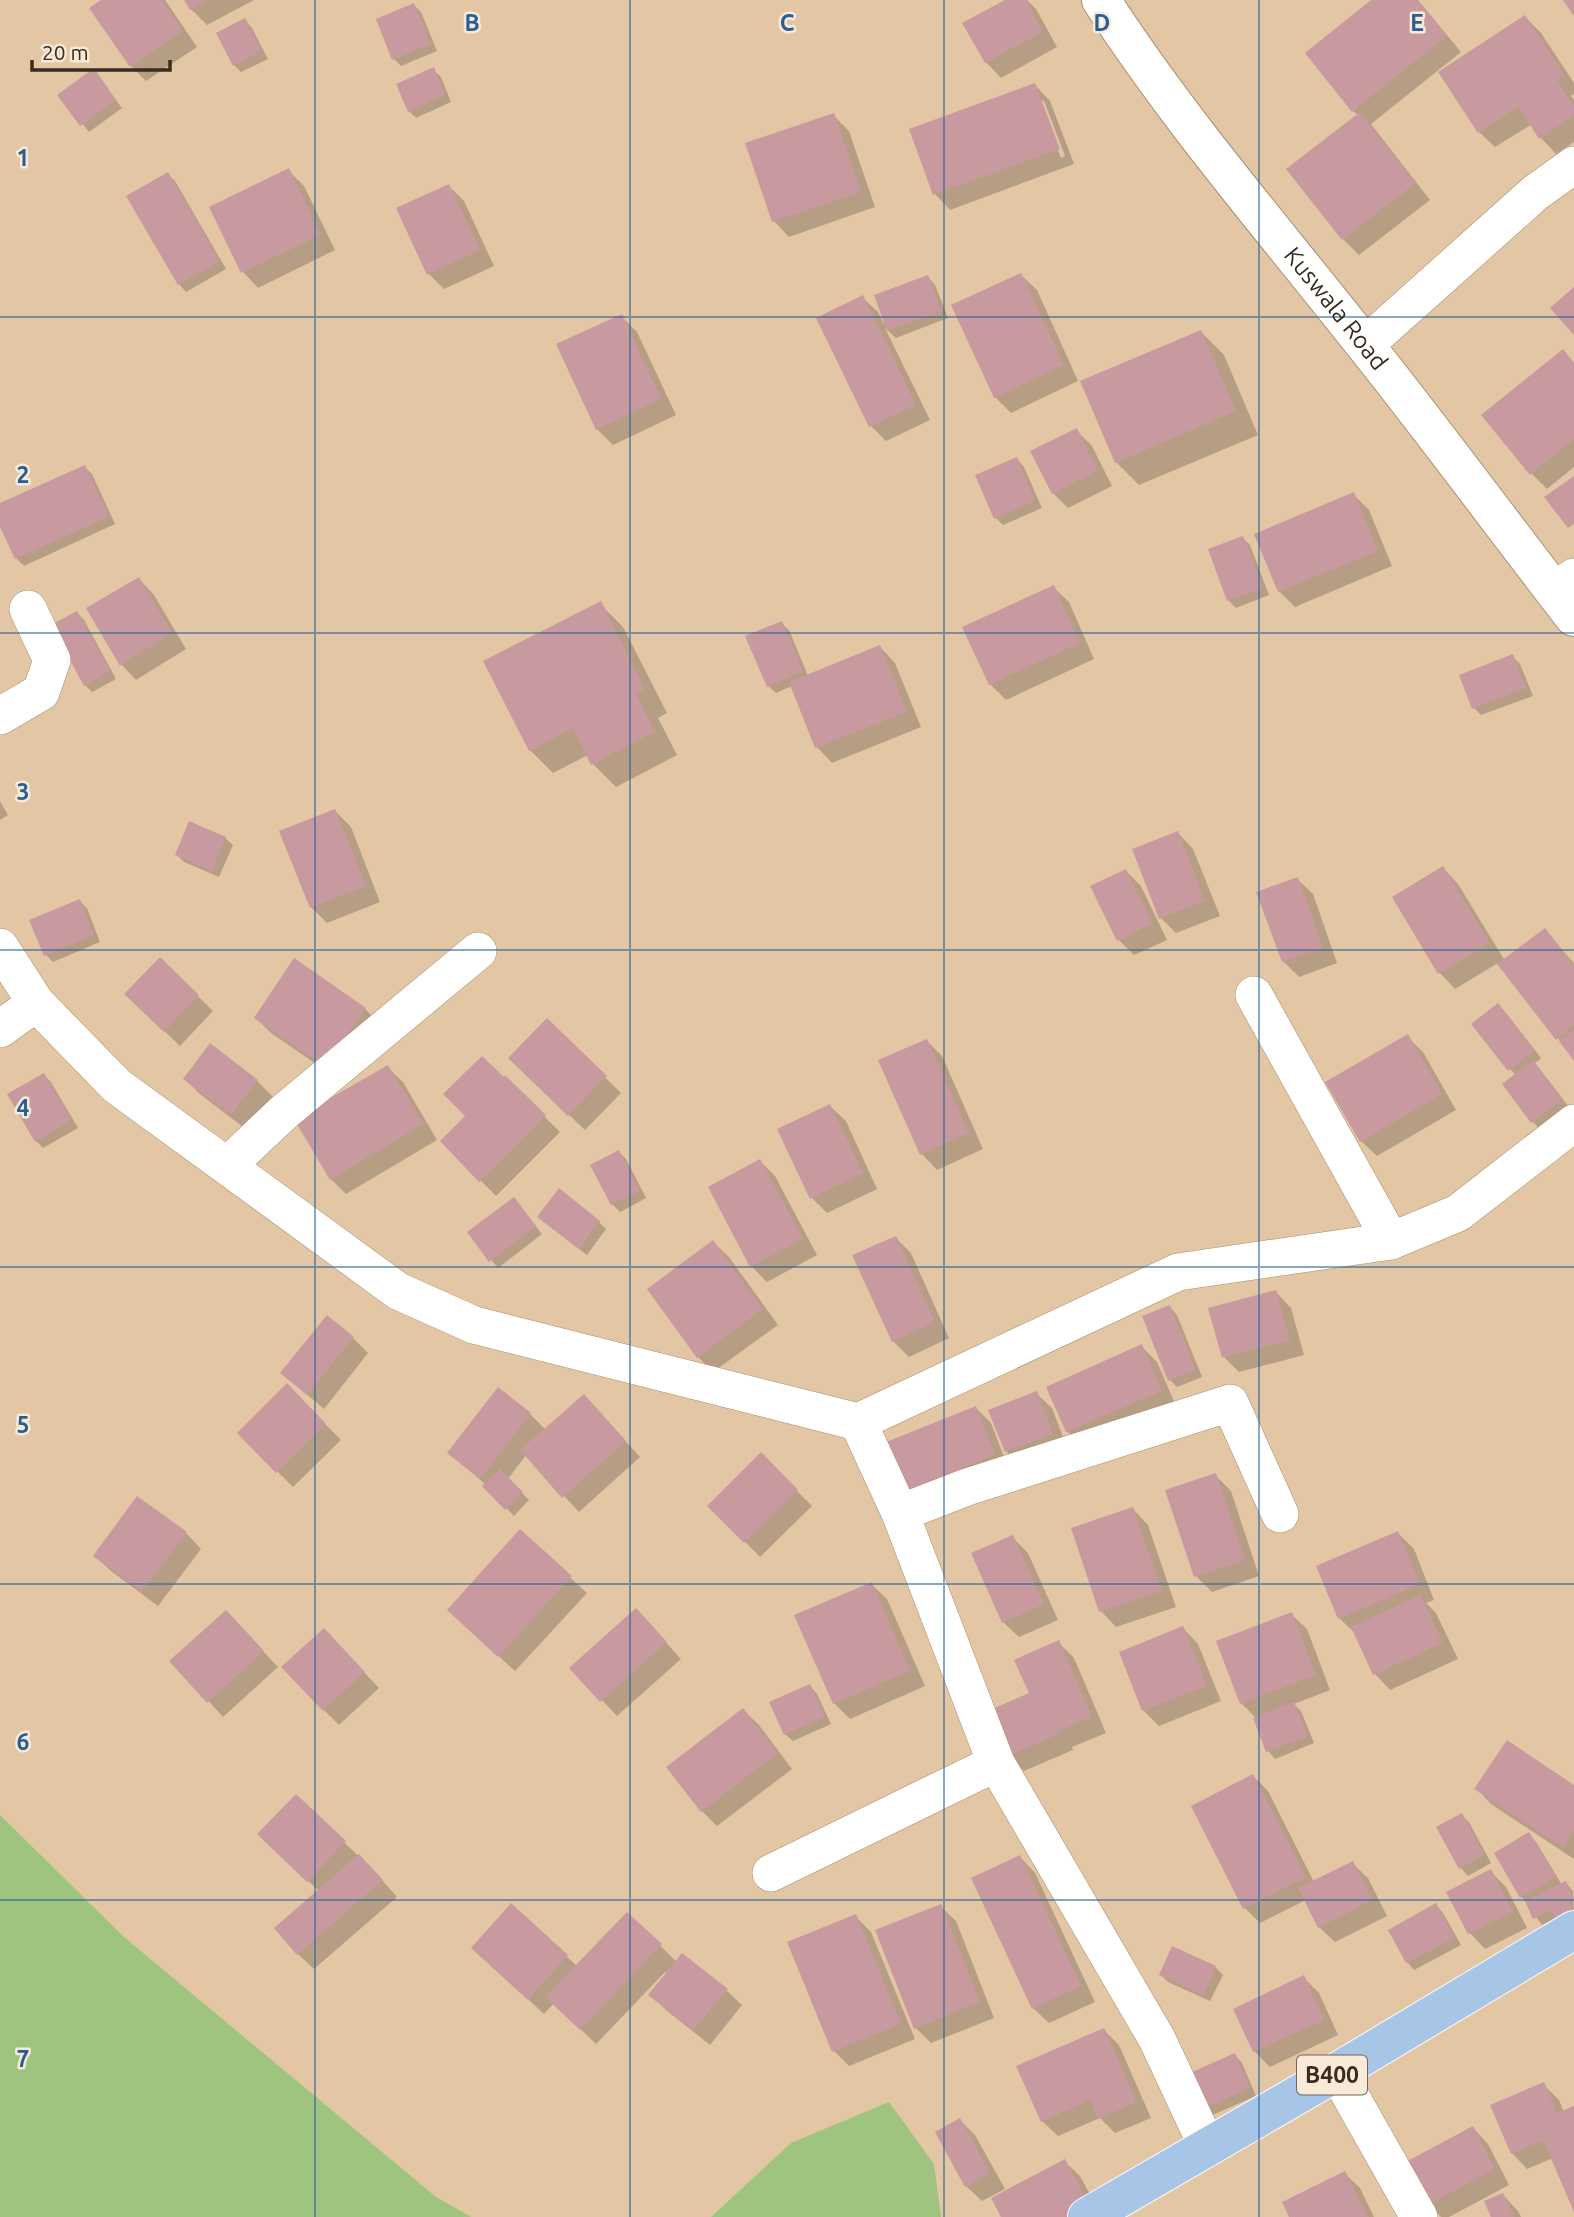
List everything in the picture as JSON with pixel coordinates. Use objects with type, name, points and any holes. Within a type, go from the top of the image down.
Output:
[{"type":"main road","name":"B400","points":[[1087,2217],[1574,1930]]},
{"type":"street","name":"Kuswala Road","points":[[1101,0],[1137,56],[1198,138],[1567,595]]},
{"type":"street","points":[[1365,345],[1535,193],[1574,165]]},
{"type":"street","points":[[0,716],[41,692],[52,660],[28,608]]},
{"type":"street","points":[[0,947],[36,1003],[117,1086],[398,1291],[474,1325],[858,1422],[1178,1272],[1391,1241],[1458,1213],[1574,1123]]},
{"type":"street","points":[[228,1165],[284,1112],[478,951]]},
{"type":"street","points":[[1254,995],[1391,1241]]},
{"type":"street","points":[[0,1029],[36,1003]]},
{"type":"street","points":[[900,1513],[967,1487],[1230,1403],[1280,1514]]},
{"type":"street","points":[[858,1422],[900,1513],[996,1763],[1157,2039],[1207,2146]]},
{"type":"street","points":[[771,1873],[996,1763]]},
{"type":"street","points":[[1337,2072],[1419,2217]]},
{"type":"green space","points":[[0,1815],[124,1937],[436,2197],[471,2217],[0,2217]]},
{"type":"green space","points":[[889,2102],[934,2164],[941,2217],[711,2217],[791,2143]]},
{"type":"building","points":[[101,0],[162,0],[183,31],[130,67],[89,8]]},
{"type":"building","points":[[184,0],[209,0],[190,10]]},
{"type":"building","points":[[1005,0],[1026,0],[1043,32],[985,63],[962,23]]},
{"type":"building","points":[[1371,0],[1417,0],[1447,36],[1352,112],[1305,53]]},
{"type":"building","points":[[1563,0],[1574,0],[1574,16]]},
{"type":"building","points":[[414,3],[431,44],[392,60],[376,19]]},
{"type":"building","points":[[1525,15],[1565,75],[1557,80],[1574,106],[1574,116],[1539,139],[1519,107],[1478,133],[1438,72]]},
{"type":"building","points":[[245,18],[262,51],[233,66],[216,33]]},
{"type":"building","points":[[434,67],[445,95],[408,112],[396,84]]},
{"type":"building","points":[[94,68],[116,100],[80,126],[57,95]]},
{"type":"building","points":[[1035,83],[1060,149],[933,195],[909,129]]},
{"type":"building","points":[[1360,112],[1416,183],[1342,240],[1286,169]]},
{"type":"building","points":[[834,113],[861,192],[772,222],[745,143]]},
{"type":"building","points":[[289,168],[321,235],[241,273],[209,207]]},
{"type":"building","points":[[168,172],[220,261],[178,285],[126,196]]},
{"type":"building","points":[[449,184],[480,250],[427,275],[396,208]]},
{"type":"building","points":[[1021,273],[1064,365],[994,398],[951,305]]},
{"type":"building","points":[[928,275],[942,311],[887,331],[874,295]]},
{"type":"building","points":[[1574,287],[1574,335],[1550,308]]},
{"type":"building","points":[[863,295],[916,405],[869,427],[816,318]]},
{"type":"building","points":[[622,314],[661,399],[596,430],[556,344]]},
{"type":"building","points":[[1201,330],[1236,411],[1115,463],[1080,381]]},
{"type":"building","points":[[1563,349],[1574,363],[1574,439],[1530,475],[1481,415]]},
{"type":"building","points":[[1077,428],[1098,471],[1052,494],[1030,451]]},
{"type":"building","points":[[1017,457],[1035,501],[994,519],[975,475]]},
{"type":"building","points":[[85,465],[109,517],[15,559],[0,527],[0,503]]},
{"type":"building","points":[[1574,476],[1574,524],[1568,528],[1544,497]]},
{"type":"building","points":[[1354,492],[1378,551],[1278,592],[1254,534]]},
{"type":"building","points":[[1243,536],[1263,588],[1227,601],[1208,549]]},
{"type":"building","points":[[139,577],[172,633],[120,666],[86,608]]},
{"type":"building","points":[[1054,585],[1080,643],[989,685],[962,627]]},
{"type":"building","points":[[601,601],[645,689],[636,694],[655,732],[591,765],[573,728],[529,751],[483,661]]},
{"type":"building","points":[[77,611],[110,671],[84,686],[51,625]]},
{"type":"building","points":[[782,621],[803,671],[767,687],[745,636]]},
{"type":"building","points":[[880,645],[907,712],[815,748],[789,682]]},
{"type":"building","points":[[1513,654],[1526,688],[1472,709],[1459,675]]},
{"type":"building","points":[[335,809],[366,886],[310,908],[279,831]]},
{"type":"building","points":[[189,821],[226,837],[212,871],[175,855]]},
{"type":"building","points":[[1178,831],[1205,901],[1159,919],[1132,849]]},
{"type":"building","points":[[1443,866],[1490,943],[1438,974],[1392,897]]},
{"type":"building","points":[[1126,869],[1153,924],[1117,941],[1090,886]]},
{"type":"building","points":[[1298,877],[1323,948],[1282,962],[1256,892]]},
{"type":"building","points":[[80,899],[94,935],[44,956],[29,920]]},
{"type":"building","points":[[1545,928],[1574,965],[1574,1025],[1556,1040],[1497,964]]},
{"type":"building","points":[[160,957],[199,995],[164,1032],[124,994]]},
{"type":"building","points":[[294,958],[366,1008],[325,1067],[254,1018]]},
{"type":"building","points":[[1498,1003],[1535,1050],[1508,1071],[1471,1024]]},
{"type":"building","points":[[547,1018],[607,1076],[568,1116],[508,1058]]},
{"type":"building","points":[[1574,1030],[1574,1061],[1559,1041]]},
{"type":"building","points":[[1408,1034],[1442,1094],[1360,1142],[1325,1082]]},
{"type":"building","points":[[927,1039],[969,1133],[920,1155],[878,1060]]},
{"type":"building","points":[[210,1043],[258,1080],[231,1115],[183,1079]]},
{"type":"building","points":[[482,1056],[546,1115],[479,1182],[440,1141],[465,1116],[443,1094]]},
{"type":"building","points":[[1533,1060],[1563,1099],[1531,1123],[1502,1084]]},
{"type":"building","points":[[388,1065],[423,1124],[330,1180],[294,1119]]},
{"type":"building","points":[[44,1073],[72,1120],[35,1142],[7,1094]]},
{"type":"building","points":[[830,1104],[863,1173],[810,1199],[777,1129]]},
{"type":"building","points":[[619,1150],[640,1191],[611,1205],[590,1165]]},
{"type":"building","points":[[760,1159],[803,1239],[750,1267],[708,1187]]},
{"type":"building","points":[[559,1188],[600,1221],[579,1249],[537,1217]]},
{"type":"building","points":[[514,1197],[536,1226],[489,1262],[467,1232]]},
{"type":"building","points":[[896,1236],[935,1322],[892,1342],[852,1255]]},
{"type":"building","points":[[713,1240],[763,1309],[697,1358],[647,1289]]},
{"type":"building","points":[[1276,1290],[1290,1340],[1222,1358],[1208,1308]]},
{"type":"building","points":[[1170,1305],[1196,1370],[1168,1381],[1142,1316]]},
{"type":"building","points":[[327,1315],[354,1337],[307,1395],[280,1373]]},
{"type":"building","points":[[1142,1344],[1162,1391],[1066,1432],[1046,1387]]},
{"type":"building","points":[[287,1383],[326,1424],[276,1473],[237,1433]]},
{"type":"building","points":[[498,1387],[531,1413],[480,1479],[447,1453]]},
{"type":"building","points":[[1037,1391],[1053,1434],[1005,1452],[988,1410]]},
{"type":"building","points":[[584,1394],[626,1441],[562,1498],[520,1450]]},
{"type":"building","points":[[976,1406],[995,1455],[900,1493],[881,1444]]},
{"type":"building","points":[[761,1452],[798,1490],[744,1543],[707,1506]]},
{"type":"building","points":[[500,1469],[523,1492],[505,1510],[482,1486]]},
{"type":"building","points":[[1216,1473],[1245,1560],[1194,1577],[1165,1490]]},
{"type":"building","points":[[137,1496],[187,1532],[142,1592],[93,1556]]},
{"type":"building","points":[[1133,1507],[1162,1591],[1099,1612],[1071,1528]]},
{"type":"building","points":[[520,1529],[572,1576],[498,1657],[447,1610]]},
{"type":"building","points":[[1398,1531],[1420,1584],[1338,1619],[1316,1566]]},
{"type":"building","points":[[1013,1535],[1044,1604],[1002,1623],[971,1553]]},
{"type":"building","points":[[872,1582],[910,1671],[833,1704],[794,1615]]},
{"type":"building","points":[[1420,1595],[1443,1643],[1373,1675],[1351,1627]]},
{"type":"building","points":[[636,1608],[667,1642],[600,1702],[569,1668]]},
{"type":"building","points":[[226,1610],[264,1651],[207,1703],[169,1661]]},
{"type":"building","points":[[1292,1612],[1316,1675],[1240,1704],[1216,1641]]},
{"type":"building","points":[[1183,1626],[1207,1686],[1142,1711],[1119,1652]]},
{"type":"building","points":[[324,1628],[365,1672],[323,1711],[281,1667]]},
{"type":"building","points":[[1059,1640],[1092,1717],[1007,1756],[988,1711],[1029,1693],[1014,1660]]},
{"type":"building","points":[[810,1684],[825,1717],[784,1735],[769,1702]]},
{"type":"building","points":[[1294,1702],[1308,1736],[1266,1752],[1253,1718]]},
{"type":"building","points":[[743,1708],[778,1753],[701,1812],[666,1767]]},
{"type":"building","points":[[1507,1740],[1574,1785],[1574,1831],[1563,1848],[1474,1789]]},
{"type":"building","points":[[1253,1774],[1306,1877],[1243,1909],[1191,1806]]},
{"type":"building","points":[[296,1794],[346,1841],[307,1882],[257,1834]]},
{"type":"building","points":[[1462,1813],[1485,1855],[1459,1869],[1436,1827]]},
{"type":"building","points":[[1529,1832],[1556,1877],[1520,1898],[1494,1853]]},
{"type":"building","points":[[359,1854],[383,1880],[297,1955],[274,1928]]},
{"type":"building","points":[[1020,1855],[1081,1986],[1032,2009],[971,1878]]},
{"type":"building","points":[[1353,1861],[1373,1900],[1318,1928],[1298,1888]]},
{"type":"building","points":[[1491,1869],[1513,1912],[1468,1934],[1446,1892]]},
{"type":"building","points":[[1566,1881],[1574,1898],[1569,1902],[1573,1910],[1555,1919],[1551,1910],[1533,1919],[1525,1901]]},
{"type":"building","points":[[511,1903],[568,1955],[528,2000],[471,1948]]},
{"type":"building","points":[[1436,1903],[1455,1938],[1406,1963],[1388,1930]]},
{"type":"building","points":[[941,1904],[980,2002],[914,2029],[875,1930]]},
{"type":"building","points":[[627,1912],[662,1944],[580,2030],[545,1997]]},
{"type":"building","points":[[856,1914],[901,2024],[832,2052],[787,1942]]},
{"type":"building","points":[[1172,1946],[1216,1966],[1203,1995],[1159,1975]]},
{"type":"building","points":[[682,1953],[728,1989],[693,2030],[648,1995]]},
{"type":"building","points":[[1304,1975],[1324,2020],[1253,2052],[1233,2009]]},
{"type":"building","points":[[1104,2028],[1137,2102],[1098,2119],[1090,2100],[1041,2122],[1016,2066]]},
{"type":"building","points":[[1235,2053],[1250,2088],[1199,2111],[1183,2076]]},
{"type":"building","points":[[1544,2082],[1557,2113],[1574,2106],[1574,2212],[1543,2140],[1511,2154],[1490,2105]]},
{"type":"building","points":[[960,2118],[990,2173],[965,2187],[935,2132]]},
{"type":"building","points":[[1473,2126],[1495,2169],[1427,2205],[1404,2163]]},
{"type":"building","points":[[1065,2159],[1091,2208],[1074,2217],[1001,2217],[991,2198]]},
{"type":"building","points":[[1345,2171],[1368,2217],[1289,2217],[1282,2202]]},
{"type":"building","points":[[1503,2193],[1514,2217],[1491,2217],[1484,2201]]}]
